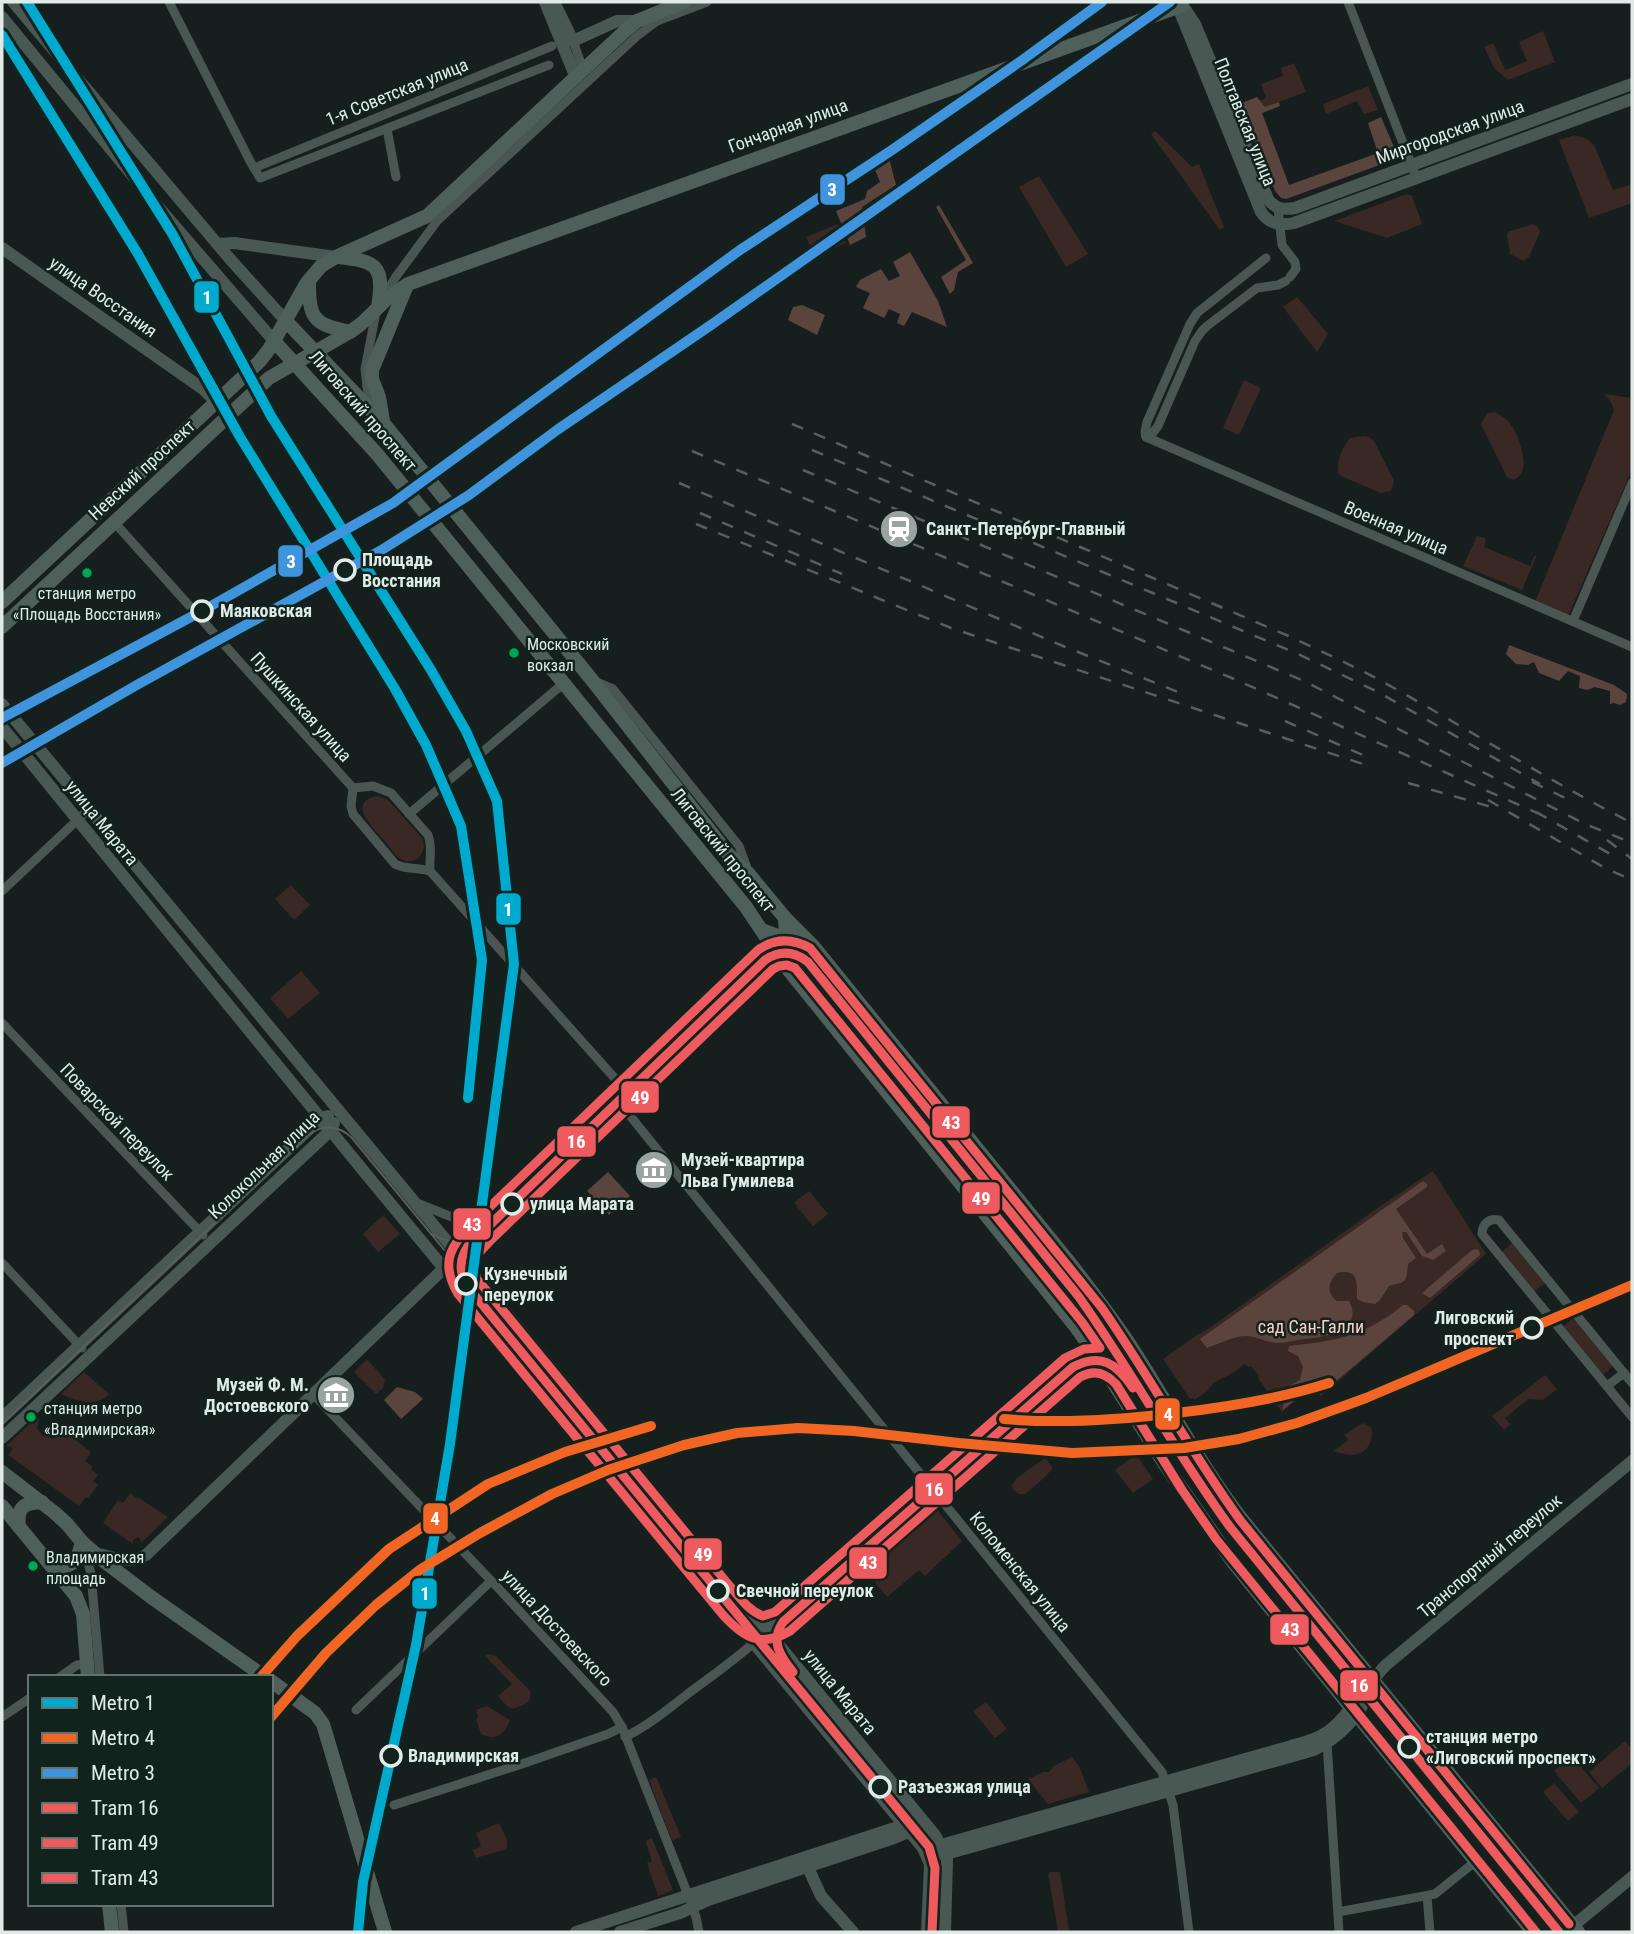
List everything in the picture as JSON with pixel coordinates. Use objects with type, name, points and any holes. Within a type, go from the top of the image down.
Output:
[{"type":"main road","name":"Невский проспект","points":[[2,602],[260,361],[309,279],[321,266],[427,216],[580,79],[637,21],[684,2]]},
{"type":"main road","name":"Гончарная улица","points":[[408,284],[1180,5]]},
{"type":"main road","points":[[337,257],[361,259],[377,270],[381,282],[377,307]]},
{"type":"main road","points":[[309,279],[311,308],[318,321],[326,327],[349,332]]},
{"type":"main road","points":[[377,307],[408,284]]},
{"type":"main road","points":[[384,424],[372,370],[408,284]]},
{"type":"main road","name":"Невский проспект","points":[[2,628],[269,378],[349,332],[377,307]]},
{"type":"main road","name":"Лиговский проспект","points":[[285,320],[384,424],[592,680],[729,855],[748,873],[785,918],[784,964],[1052,1296],[1092,1350],[1205,1525],[1255,1591],[1534,1932]]},
{"type":"main road","points":[[274,341],[316,352]]},
{"type":"main road","name":"Лиговский проспект","points":[[274,341],[377,454],[762,930],[813,946],[1080,1276],[1118,1327],[1222,1493],[1255,1536],[1575,1929]]},
{"type":"main road","points":[[461,556],[479,541]]},
{"type":"main road","points":[[2,1472],[42,1502],[67,1524],[82,1542],[142,1591],[262,1675]]},
{"type":"main road","points":[[19,1527],[20,1510],[30,1503],[42,1502]]},
{"type":"main road","points":[[2,1506],[88,1608],[88,1670]]},
{"type":"main road","points":[[52,1566],[63,1567],[76,1561],[82,1542]]},
{"type":"main road","points":[[273,1682],[315,1713],[323,1724],[385,1932]]},
{"type":"main road","points":[[109,1906],[112,1932]]},
{"type":"street","name":"Лиговский проспект","points":[[13,2],[285,320]]},
{"type":"street","name":"Лиговский проспект","points":[[23,2],[51,35],[61,59]]},
{"type":"street","points":[[169,2],[257,173]]},
{"type":"street","points":[[545,2],[580,79]]},
{"type":"street","points":[[555,2],[572,41],[580,79]]},
{"type":"street","name":"Невский проспект","points":[[377,307],[437,221],[580,79],[652,24],[707,2]]},
{"type":"street","points":[[1348,2],[1417,178]]},
{"type":"street","name":"Полтавская улица","points":[[1180,5],[1195,24],[1268,199],[1279,208]]},
{"type":"street","name":"Полтавская улица","points":[[1180,5],[1261,212],[1280,225]]},
{"type":"street","name":"Лиговский проспект","points":[[2,17],[160,209],[274,341]]},
{"type":"street","name":"Невский проспект","points":[[572,41],[617,22],[637,21]]},
{"type":"street","name":"1-я Советская улица","points":[[257,173],[552,46]]},
{"type":"street","name":"1-я Советская улица","points":[[257,173],[387,129],[549,65]]},
{"type":"street","points":[[491,71],[497,86]]},
{"type":"street","name":"Миргородская улица","points":[[1279,208],[1295,208],[1632,84]]},
{"type":"street","name":"Миргородская улица","points":[[1280,225],[1299,221],[1632,99]]},
{"type":"street","points":[[387,129],[396,177]]},
{"type":"street","points":[[1279,208],[1282,245],[1295,262],[1296,269],[1288,279],[1278,285],[1257,288],[1202,331],[1195,341],[1158,426],[1146,437],[1147,422],[1195,316],[1282,245]]},
{"type":"street","points":[[218,244],[234,243],[337,257]]},
{"type":"street","name":"улица Восстания","points":[[2,248],[203,389],[216,402]]},
{"type":"street","points":[[372,410],[365,369],[377,307]]},
{"type":"street","name":"Военная улица","points":[[1146,437],[1632,647]]},
{"type":"street","points":[[1573,621],[1632,483]]},
{"type":"street","name":"Пушкинская улица","points":[[114,522],[356,791],[354,814],[396,864],[430,870]]},
{"type":"street","points":[[409,814],[564,683]]},
{"type":"street","name":"улица Марата","points":[[2,704],[926,1823],[943,1849]]},
{"type":"street","name":"улица Марата","points":[[2,727],[926,1853]]},
{"type":"street","points":[[356,791],[373,786],[383,788],[391,793],[428,835],[432,851],[417,867]]},
{"type":"street","points":[[2,891],[89,809]]},
{"type":"street","points":[[429,857],[430,870],[622,1097]]},
{"type":"street","points":[[95,1553],[129,1560],[146,1555],[786,939]]},
{"type":"street","name":"Поварской переулок","points":[[2,1023],[210,1242]]},
{"type":"street","name":"Коломенская улица","points":[[622,1097],[932,1489],[1162,1772],[1168,1786],[1179,1847],[1189,1932]]},
{"type":"street","name":"Колокольная улица","points":[[2,1418],[321,1118],[339,1113]]},
{"type":"street","name":"Колокольная улица","points":[[2,1437],[331,1130],[339,1113]]},
{"type":"street","name":"улица Марата","points":[[413,1201],[484,1230]]},
{"type":"street","points":[[1632,1383],[1499,1220],[1486,1222],[1482,1234],[1632,1417]]},
{"type":"street","points":[[2,1263],[89,1356]]},
{"type":"street","points":[[1554,1321],[1571,1308]]},
{"type":"street","points":[[394,1805],[608,1734],[646,1725],[754,1643],[1118,1327]]},
{"type":"street","points":[[1607,1386],[1624,1373]]},
{"type":"street","name":"улица Достоевского","points":[[313,1394],[608,1706],[624,1732],[690,1901],[699,1932]]},
{"type":"street","name":"Транспортный переулок","points":[[1326,1739],[1354,1712],[1372,1679],[1385,1665],[1632,1461]]},
{"type":"street","points":[[82,1542],[91,1574],[88,1608],[100,1675]]},
{"type":"street","points":[[356,1710],[491,1581]]},
{"type":"street","points":[[63,1675],[77,1665],[88,1670]]},
{"type":"street","points":[[2,1717],[28,1699]]},
{"type":"street","points":[[927,1932],[930,1868],[926,1853],[1168,1786],[1291,1757],[1314,1750],[1326,1739]]},
{"type":"street","points":[[1326,1739],[1339,1932]]},
{"type":"street","points":[[576,1932],[690,1901],[926,1823]]},
{"type":"street","points":[[943,1849],[948,1867],[945,1932]]},
{"type":"street","points":[[1338,1912],[1435,1894],[1476,1861]]},
{"type":"street","points":[[805,1863],[821,1896],[853,1932]]},
{"type":"street","points":[[1575,1929],[1632,1877]]},
{"type":"street","points":[[1427,1896],[1430,1932]]},
{"type":"street","points":[[620,1932],[690,1901]]},
{"type":"street","points":[[121,1906],[124,1932]]},
{"type":"green space","points":[[1543,31],[1555,62],[1508,80],[1494,68],[1484,47],[1493,43],[1505,70],[1527,61],[1519,42]]},
{"type":"green space","points":[[1294,63],[1306,92],[1265,107],[1260,101],[1266,98],[1261,84],[1283,76],[1281,68]]},
{"type":"green space","points":[[1368,86],[1378,110],[1364,114],[1357,101],[1326,114],[1323,104]]},
{"type":"green space","points":[[1257,97],[1265,107],[1279,102],[1280,106],[1262,113],[1289,185],[1378,153],[1368,123],[1381,117],[1394,147],[1393,156],[1385,163],[1286,199],[1281,198],[1275,191],[1239,104]]},
{"type":"green space","points":[[1155,131],[1192,167],[1199,164],[1224,227],[1220,230],[1151,134]]},
{"type":"green space","points":[[1575,135],[1594,145],[1613,190],[1632,184],[1632,203],[1589,218],[1559,140]]},
{"type":"green space","points":[[889,158],[896,185],[862,207],[866,237],[850,245],[836,211],[865,199],[867,191],[880,182],[875,170]]},
{"type":"green space","points":[[1039,176],[1088,254],[1066,267],[1019,187]]},
{"type":"green space","points":[[1407,194],[1412,196],[1422,224],[1387,238],[1334,221]]},
{"type":"green space","points":[[939,205],[973,263],[958,272],[954,290],[950,294],[941,277],[966,260],[936,207]]},
{"type":"green space","points":[[838,224],[846,243],[815,257],[806,237]]},
{"type":"green space","points":[[1533,224],[1540,232],[1529,257],[1524,261],[1510,254],[1507,236],[1508,232]]},
{"type":"green space","points":[[910,252],[938,301],[947,327],[912,312],[904,326],[897,323],[900,314],[889,309],[884,318],[863,308],[870,293],[856,287],[860,280],[881,269],[889,281],[900,276],[893,262]]},
{"type":"green space","points":[[1297,297],[1328,334],[1317,352],[1283,307]]},
{"type":"green space","points":[[802,305],[825,315],[817,335],[788,320],[793,307]]},
{"type":"green space","points":[[1244,380],[1261,388],[1239,435],[1223,428]]},
{"type":"green space","points":[[1604,394],[1632,398],[1632,470],[1568,616],[1535,602],[1614,410]]},
{"type":"green space","points":[[1495,412],[1509,422],[1520,443],[1523,466],[1520,475],[1514,480],[1507,477],[1481,424],[1487,413]]},
{"type":"green space","points":[[1363,436],[1374,441],[1394,481],[1391,491],[1381,493],[1341,476],[1338,472],[1339,459],[1347,441]]},
{"type":"green space","points":[[1477,536],[1485,538],[1484,547],[1530,566],[1537,555],[1522,590],[1463,566]]},
{"type":"green space","points":[[1509,645],[1614,685],[1627,694],[1626,702],[1620,705],[1610,704],[1610,691],[1595,687],[1587,690],[1579,688],[1580,676],[1568,671],[1559,681],[1539,673],[1534,662],[1528,665],[1516,664],[1506,654]]},
{"type":"green space","points":[[378,796],[388,800],[423,839],[424,849],[419,858],[413,861],[400,859],[369,823],[363,809],[364,803]]},
{"type":"green space","points":[[291,885],[310,905],[294,920],[275,899]]},
{"type":"green space","points":[[301,971],[320,993],[288,1019],[270,998]]},
{"type":"green space","name":"сад Сан-Галли","points":[[1433,1171],[1486,1254],[1321,1396],[1309,1389],[1282,1412],[1259,1376],[1251,1366],[1244,1364],[1212,1384],[1209,1390],[1194,1400],[1190,1399],[1163,1359]]},
{"type":"green space","points":[[608,1172],[630,1196],[609,1215],[587,1191]]},
{"type":"green space","points":[[1423,1181],[1427,1187],[1396,1209],[1427,1254],[1442,1244],[1446,1251],[1433,1260],[1422,1256],[1406,1232],[1402,1232],[1416,1258],[1408,1264],[1404,1281],[1389,1286],[1375,1304],[1357,1299],[1353,1275],[1337,1273],[1330,1284],[1330,1291],[1337,1301],[1349,1301],[1353,1312],[1346,1327],[1317,1338],[1279,1343],[1244,1336],[1207,1348],[1200,1339]]},
{"type":"green space","points":[[809,1191],[828,1214],[813,1226],[794,1203]]},
{"type":"green space","points":[[383,1215],[400,1234],[378,1252],[363,1234]]},
{"type":"green space","points":[[1512,1243],[1545,1283],[1534,1292],[1502,1252]]},
{"type":"green space","points":[[1476,1249],[1480,1255],[1430,1298],[1422,1293],[1472,1250]]},
{"type":"green space","points":[[1403,1305],[1414,1311],[1414,1315],[1321,1394],[1309,1388],[1283,1410],[1285,1388],[1300,1380],[1303,1367],[1298,1356],[1288,1351],[1289,1346],[1350,1335],[1376,1324]]},
{"type":"green space","points":[[1573,1318],[1613,1366],[1603,1375],[1563,1327]]},
{"type":"green space","points":[[367,1359],[385,1380],[383,1388],[376,1394],[354,1372]]},
{"type":"green space","points":[[84,1372],[109,1394],[92,1402],[61,1394]]},
{"type":"green space","points":[[1545,1375],[1557,1389],[1543,1400],[1528,1399],[1505,1418],[1510,1424],[1504,1430],[1492,1416]]},
{"type":"green space","points":[[397,1387],[415,1392],[423,1399],[401,1419],[384,1400]]},
{"type":"green space","points":[[37,1417],[37,1429],[43,1436],[53,1438],[61,1429],[91,1452],[85,1461],[98,1475],[93,1481],[98,1485],[79,1506],[7,1454],[10,1454],[12,1448],[6,1446]]},
{"type":"green space","points":[[1363,1423],[1371,1428],[1372,1433],[1371,1442],[1366,1449],[1353,1455],[1334,1451],[1348,1440],[1344,1435]]},
{"type":"green space","points":[[1136,1454],[1153,1479],[1133,1493],[1115,1470]]},
{"type":"green space","points":[[1045,1458],[1053,1468],[1025,1494],[1018,1494],[1012,1485],[1017,1478]]},
{"type":"green space","points":[[130,1493],[168,1517],[141,1543],[138,1537],[133,1540],[133,1544],[103,1523],[118,1500],[123,1503]]},
{"type":"green space","points":[[934,1506],[962,1541],[925,1576],[919,1570],[887,1597],[867,1572],[864,1573],[859,1568]]},
{"type":"green space","points":[[485,1656],[496,1656],[530,1691],[530,1699],[526,1703],[513,1709],[498,1696],[512,1684]]},
{"type":"green space","points":[[986,1702],[1007,1729],[995,1738],[973,1711]]},
{"type":"green space","points":[[487,1706],[510,1720],[505,1730],[495,1737],[481,1734],[476,1719],[476,1710]]},
{"type":"green space","points":[[1625,1741],[1632,1749],[1632,1763],[1602,1788],[1589,1772]]},
{"type":"green space","points":[[1572,1756],[1599,1788],[1581,1803],[1554,1771]]},
{"type":"green space","points":[[1072,1757],[1080,1768],[1089,1792],[1048,1804],[1028,1779],[1049,1772],[1054,1766]]},
{"type":"green space","points":[[656,1777],[681,1837],[672,1841],[649,1780]]},
{"type":"green space","points":[[1554,1783],[1579,1812],[1568,1821],[1543,1792]]},
{"type":"green space","points":[[499,1823],[507,1840],[507,1847],[476,1858],[473,1850],[481,1846],[476,1833]]},
{"type":"green space","points":[[652,1838],[673,1890],[658,1896],[647,1863],[652,1861],[646,1843]]},
{"type":"green space","points":[[1060,1873],[1069,1930],[1066,1932],[1058,1931],[1048,1874]]},
{"type":"tram line","name":"43","points":[[1536,1932],[1216,1539],[1116,1384],[1108,1377],[1100,1373],[1080,1377],[790,1631],[770,1639],[754,1638],[738,1630],[723,1615],[458,1294],[449,1272],[450,1254],[454,1246],[475,1221],[758,950],[771,943],[784,941],[797,942],[810,948],[1102,1308],[1240,1520],[1569,1924]]},
{"type":"tram line","name":"16","points":[[932,1932],[935,1868],[929,1847],[467,1286],[461,1271],[463,1256],[468,1246],[765,960],[782,953],[792,954],[808,962],[1079,1297],[1230,1527],[1559,1932]]},
{"type":"tram line","name":"49","points":[[787,965],[795,968],[1082,1322],[1100,1348],[1084,1349],[1065,1358],[775,1612],[763,1616],[748,1607],[728,1584],[477,1279],[473,1263],[492,1239],[773,969],[787,965]]},
{"type":"tram line","points":[[2,1424],[308,1135],[319,1129],[336,1128],[352,1138],[781,1658]]},
{"type":"tram line","points":[[432,1234],[445,1240],[458,1241],[483,1231]]},
{"type":"tram line","points":[[1073,1367],[1085,1354],[1092,1339],[1093,1323],[1085,1306]]},
{"type":"tram line","name":"16","points":[[793,1672],[778,1648],[777,1636],[783,1622],[1073,1367],[1092,1361],[1108,1363],[1121,1372],[1133,1388]]},
{"type":"railway","points":[[792,424],[1338,659],[1632,823]]},
{"type":"railway","points":[[812,450],[1298,654],[1378,692],[1540,784]]},
{"type":"railway","points":[[692,451],[1234,679],[1544,816]]},
{"type":"railway","points":[[803,470],[1304,681],[1585,824],[1632,843]]},
{"type":"railway","points":[[679,483],[1178,692]]},
{"type":"railway","points":[[700,513],[842,574]]},
{"type":"railway","points":[[696,524],[951,628],[1369,766]]},
{"type":"railway","points":[[1285,721],[1365,756]]},
{"type":"railway","points":[[1532,782],[1567,799]]},
{"type":"railway","points":[[1408,783],[1495,808]]},
{"type":"railway","points":[[1488,800],[1605,868],[1632,880]]},
{"type":"railway","points":[[1536,812],[1612,855]]},
{"type":"railway","points":[[1607,840],[1632,859]]},
{"type":"metro line","name":"1","points":[[27,2],[173,235],[271,416],[431,670],[466,731],[497,801],[514,964],[450,1444],[416,1645],[363,1882],[358,1932]]},
{"type":"metro line","name":"3","points":[[2,718],[202,611],[393,503],[740,250],[889,152],[1102,2]]},
{"type":"metro line","name":"3","points":[[2,763],[380,551],[469,495],[557,430],[1170,2]]},
{"type":"metro line","name":"1","points":[[2,35],[138,254],[240,437],[395,689],[426,745],[461,826],[482,960],[468,1098]]},
{"type":"metro line","name":"4","points":[[273,1715],[326,1653],[376,1605],[421,1569],[552,1494],[608,1470],[684,1445],[737,1433],[798,1428],[854,1431],[1072,1453],[1184,1448],[1239,1439],[1297,1423],[1366,1398],[1632,1285]]},
{"type":"metro line","name":"4","points":[[1004,1419],[1069,1421],[1155,1415],[1253,1402],[1329,1383]]},
{"type":"metro line","name":"4","points":[[263,1675],[297,1636],[389,1549],[488,1484],[565,1452],[651,1426]]},
{"type":"place","name":"Санкт-Петербург-Главный","points":[[899,529]]},
{"type":"place","name":"Площадь Восстания","points":[[345,570]]},
{"type":"place","name":"станция метро «Площадь Восстания»","points":[[87,573]]},
{"type":"place","name":"Маяковская","points":[[202,611]]},
{"type":"place","name":"Московский вокзал","points":[[514,653]]},
{"type":"place","name":"Музей-квартира Льва Гумилева","points":[[654,1170]]},
{"type":"place","name":"улица Марата","points":[[512,1204]]},
{"type":"place","name":"Кузнечный переулок","points":[[466,1284]]},
{"type":"place","name":"Лиговский проспект","points":[[1532,1328]]},
{"type":"place","name":"Музей Ф. М. Достоевского","points":[[336,1395]]},
{"type":"place","name":"станция метро «Владимирская»","points":[[31,1417]]},
{"type":"place","name":"Владимирская площадь","points":[[33,1566]]},
{"type":"place","name":"Свечной переулок","points":[[718,1591]]},
{"type":"place","name":"станция метро «Лиговский проспект»","points":[[1409,1747]]},
{"type":"place","name":"Владимирская","points":[[391,1756]]},
{"type":"place","name":"Разъезжая улица","points":[[880,1787]]}]
